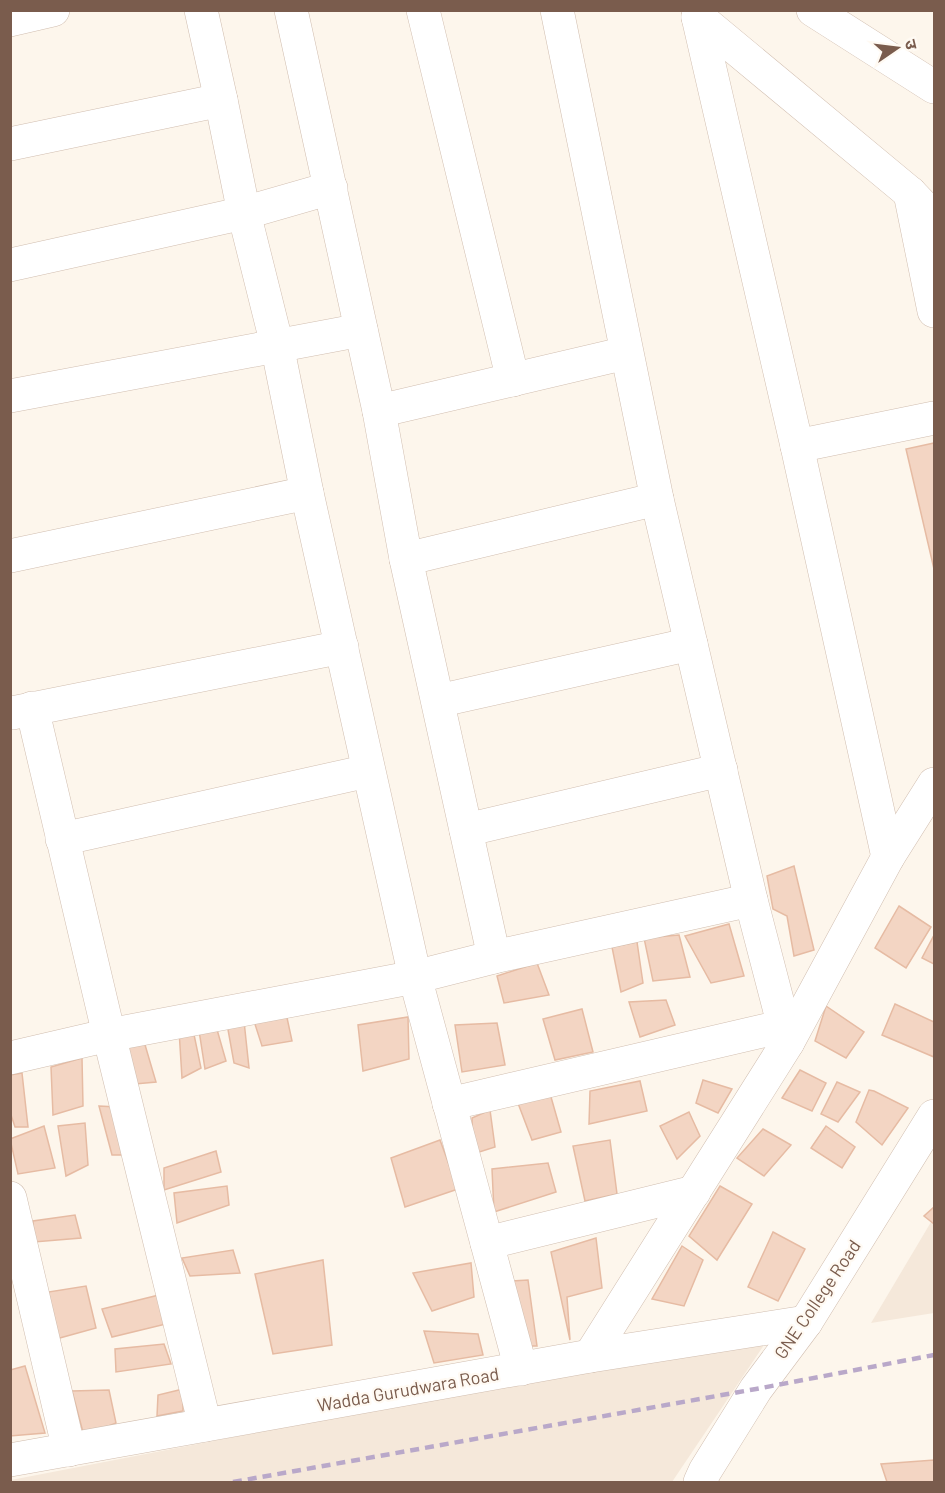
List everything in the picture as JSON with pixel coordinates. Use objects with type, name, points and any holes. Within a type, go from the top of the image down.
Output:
[{"type":"street","points":[[10,20],[53,10]]},
{"type":"street","points":[[201,10],[244,213],[277,345],[307,493],[415,977],[521,1369]]},
{"type":"street","points":[[291,10],[378,411],[406,559],[494,957]]},
{"type":"street","points":[[423,10],[513,380]]},
{"type":"street","points":[[557,10],[657,499],[751,900],[786,1034]]},
{"type":"street","points":[[813,10],[934,87]]},
{"type":"street","points":[[699,14],[910,193],[934,218]]},
{"type":"street","points":[[699,14],[888,857]]},
{"type":"street","points":[[10,144],[221,100]]},
{"type":"street","points":[[10,265],[244,213],[331,188]]},
{"type":"street","points":[[910,193],[934,311]]},
{"type":"street","points":[[10,396],[361,330]]},
{"type":"street","points":[[378,411],[626,353]]},
{"type":"street","points":[[797,446],[934,418]]},
{"type":"street","points":[[10,556],[307,493]]},
{"type":"street","points":[[406,559],[657,499]]},
{"type":"street","points":[[438,701],[691,644]]},
{"type":"street","points":[[205,1425],[62,839],[21,711],[342,647]]},
{"type":"street","points":[[466,830],[721,770]]},
{"type":"street","points":[[62,839],[368,771]]},
{"type":"street","points":[[590,1356],[694,1192],[888,857],[934,784]]},
{"type":"street","points":[[10,1058],[109,1035],[415,977],[494,957],[751,900]]},
{"type":"street","points":[[449,1104],[786,1034]]},
{"type":"street","name":"GNE College Road","points":[[704,1479],[756,1389],[806,1322],[934,1116]]},
{"type":"street","points":[[487,1243],[694,1192]]},
{"type":"street","points":[[10,1198],[69,1450]]},
{"type":"street","name":"Wadda Gurudwara Road","points":[[10,1460],[590,1356],[806,1322]]},
{"type":"shaded area","points":[[934,1217],[934,1313],[871,1323]]},
{"type":"shaded area","points":[[772,1333],[672,1482],[11,1482],[11,1480]]},
{"type":"building","points":[[934,443],[934,569],[906,449]]},
{"type":"building","points":[[794,866],[814,950],[794,956],[787,916],[773,909],[767,876]]},
{"type":"building","points":[[899,906],[931,927],[906,968],[875,948]]},
{"type":"building","points":[[729,924],[744,976],[711,983],[685,936]]},
{"type":"building","points":[[679,935],[690,977],[653,981],[644,938]]},
{"type":"building","points":[[934,938],[934,964],[922,958]]},
{"type":"building","points":[[637,942],[643,983],[621,992],[612,947]]},
{"type":"building","points":[[537,963],[549,995],[504,1003],[497,976]]},
{"type":"building","points":[[666,1000],[675,1025],[640,1037],[629,1002]]},
{"type":"building","points":[[895,1004],[934,1022],[934,1057],[882,1035]]},
{"type":"building","points":[[826,1006],[864,1032],[846,1058],[815,1041]]},
{"type":"building","points":[[582,1009],[593,1052],[555,1060],[543,1019]]},
{"type":"building","points":[[286,1013],[292,1041],[262,1046],[253,1018]]},
{"type":"building","points":[[408,1017],[409,1059],[363,1071],[358,1025]]},
{"type":"building","points":[[214,1019],[226,1061],[205,1069],[198,1024]]},
{"type":"building","points":[[244,1021],[249,1068],[234,1063],[227,1024]]},
{"type":"building","points":[[497,1023],[505,1065],[462,1072],[455,1025]]},
{"type":"building","points":[[192,1025],[201,1068],[182,1078],[179,1030]]},
{"type":"building","points":[[143,1038],[156,1082],[135,1084],[121,1043]]},
{"type":"building","points":[[82,1058],[83,1106],[53,1115],[51,1067]]},
{"type":"building","points":[[800,1070],[826,1083],[812,1111],[782,1098]]},
{"type":"building","points":[[22,1073],[28,1127],[15,1127],[10,1112],[10,1075]]},
{"type":"building","points":[[703,1080],[732,1089],[718,1113],[696,1103]]},
{"type":"building","points":[[640,1081],[647,1111],[589,1124],[590,1091]]},
{"type":"building","points":[[837,1082],[860,1092],[838,1122],[821,1114]]},
{"type":"building","points":[[869,1090],[908,1108],[882,1145],[856,1122]]},
{"type":"building","points":[[551,1097],[561,1132],[532,1140],[516,1098]]},
{"type":"building","points":[[99,1106],[117,1107],[122,1155],[112,1155]]},
{"type":"building","points":[[490,1110],[495,1147],[473,1154],[472,1118]]},
{"type":"building","points":[[689,1112],[700,1136],[677,1159],[660,1126]]},
{"type":"building","points":[[85,1123],[88,1165],[66,1176],[58,1126]]},
{"type":"building","points":[[44,1126],[55,1168],[18,1174],[10,1139]]},
{"type":"building","points":[[826,1126],[855,1147],[842,1168],[811,1148]]},
{"type":"building","points":[[763,1129],[791,1145],[764,1176],[737,1158]]},
{"type":"building","points":[[440,1140],[458,1189],[405,1207],[391,1158]]},
{"type":"building","points":[[610,1140],[617,1194],[585,1201],[573,1146]]},
{"type":"building","points":[[216,1151],[221,1172],[164,1190],[164,1168]]},
{"type":"building","points":[[548,1163],[556,1192],[494,1212],[492,1169]]},
{"type":"building","points":[[227,1186],[229,1205],[177,1223],[174,1193]]},
{"type":"building","points":[[720,1186],[752,1204],[717,1260],[689,1236]]},
{"type":"building","points":[[934,1207],[934,1224],[924,1216]]},
{"type":"building","points":[[75,1215],[81,1238],[34,1242],[33,1221]]},
{"type":"building","points":[[773,1232],[805,1249],[778,1301],[748,1287]]},
{"type":"building","points":[[596,1238],[602,1288],[567,1297],[570,1340],[551,1252]]},
{"type":"building","points":[[682,1246],[703,1260],[684,1306],[652,1299]]},
{"type":"building","points":[[233,1250],[240,1273],[190,1276],[182,1258]]},
{"type":"building","points":[[323,1260],[332,1345],[273,1354],[255,1274]]},
{"type":"building","points":[[471,1263],[474,1297],[432,1311],[413,1273]]},
{"type":"building","points":[[528,1280],[537,1346],[525,1346],[512,1281]]},
{"type":"building","points":[[86,1286],[96,1328],[56,1339],[42,1293]]},
{"type":"building","points":[[159,1295],[166,1324],[112,1337],[102,1309]]},
{"type":"building","points":[[424,1331],[478,1334],[483,1355],[434,1363]]},
{"type":"building","points":[[164,1344],[171,1364],[116,1372],[115,1349]]},
{"type":"building","points":[[25,1366],[45,1433],[10,1436],[10,1370]]},
{"type":"building","points":[[183,1389],[183,1411],[157,1416],[158,1395]]},
{"type":"building","points":[[109,1390],[116,1423],[84,1436],[72,1391]]},
{"type":"building","points":[[934,1460],[934,1482],[887,1482],[881,1464]]},
{"type":"railway","points":[[233,1482],[934,1355]]}]
